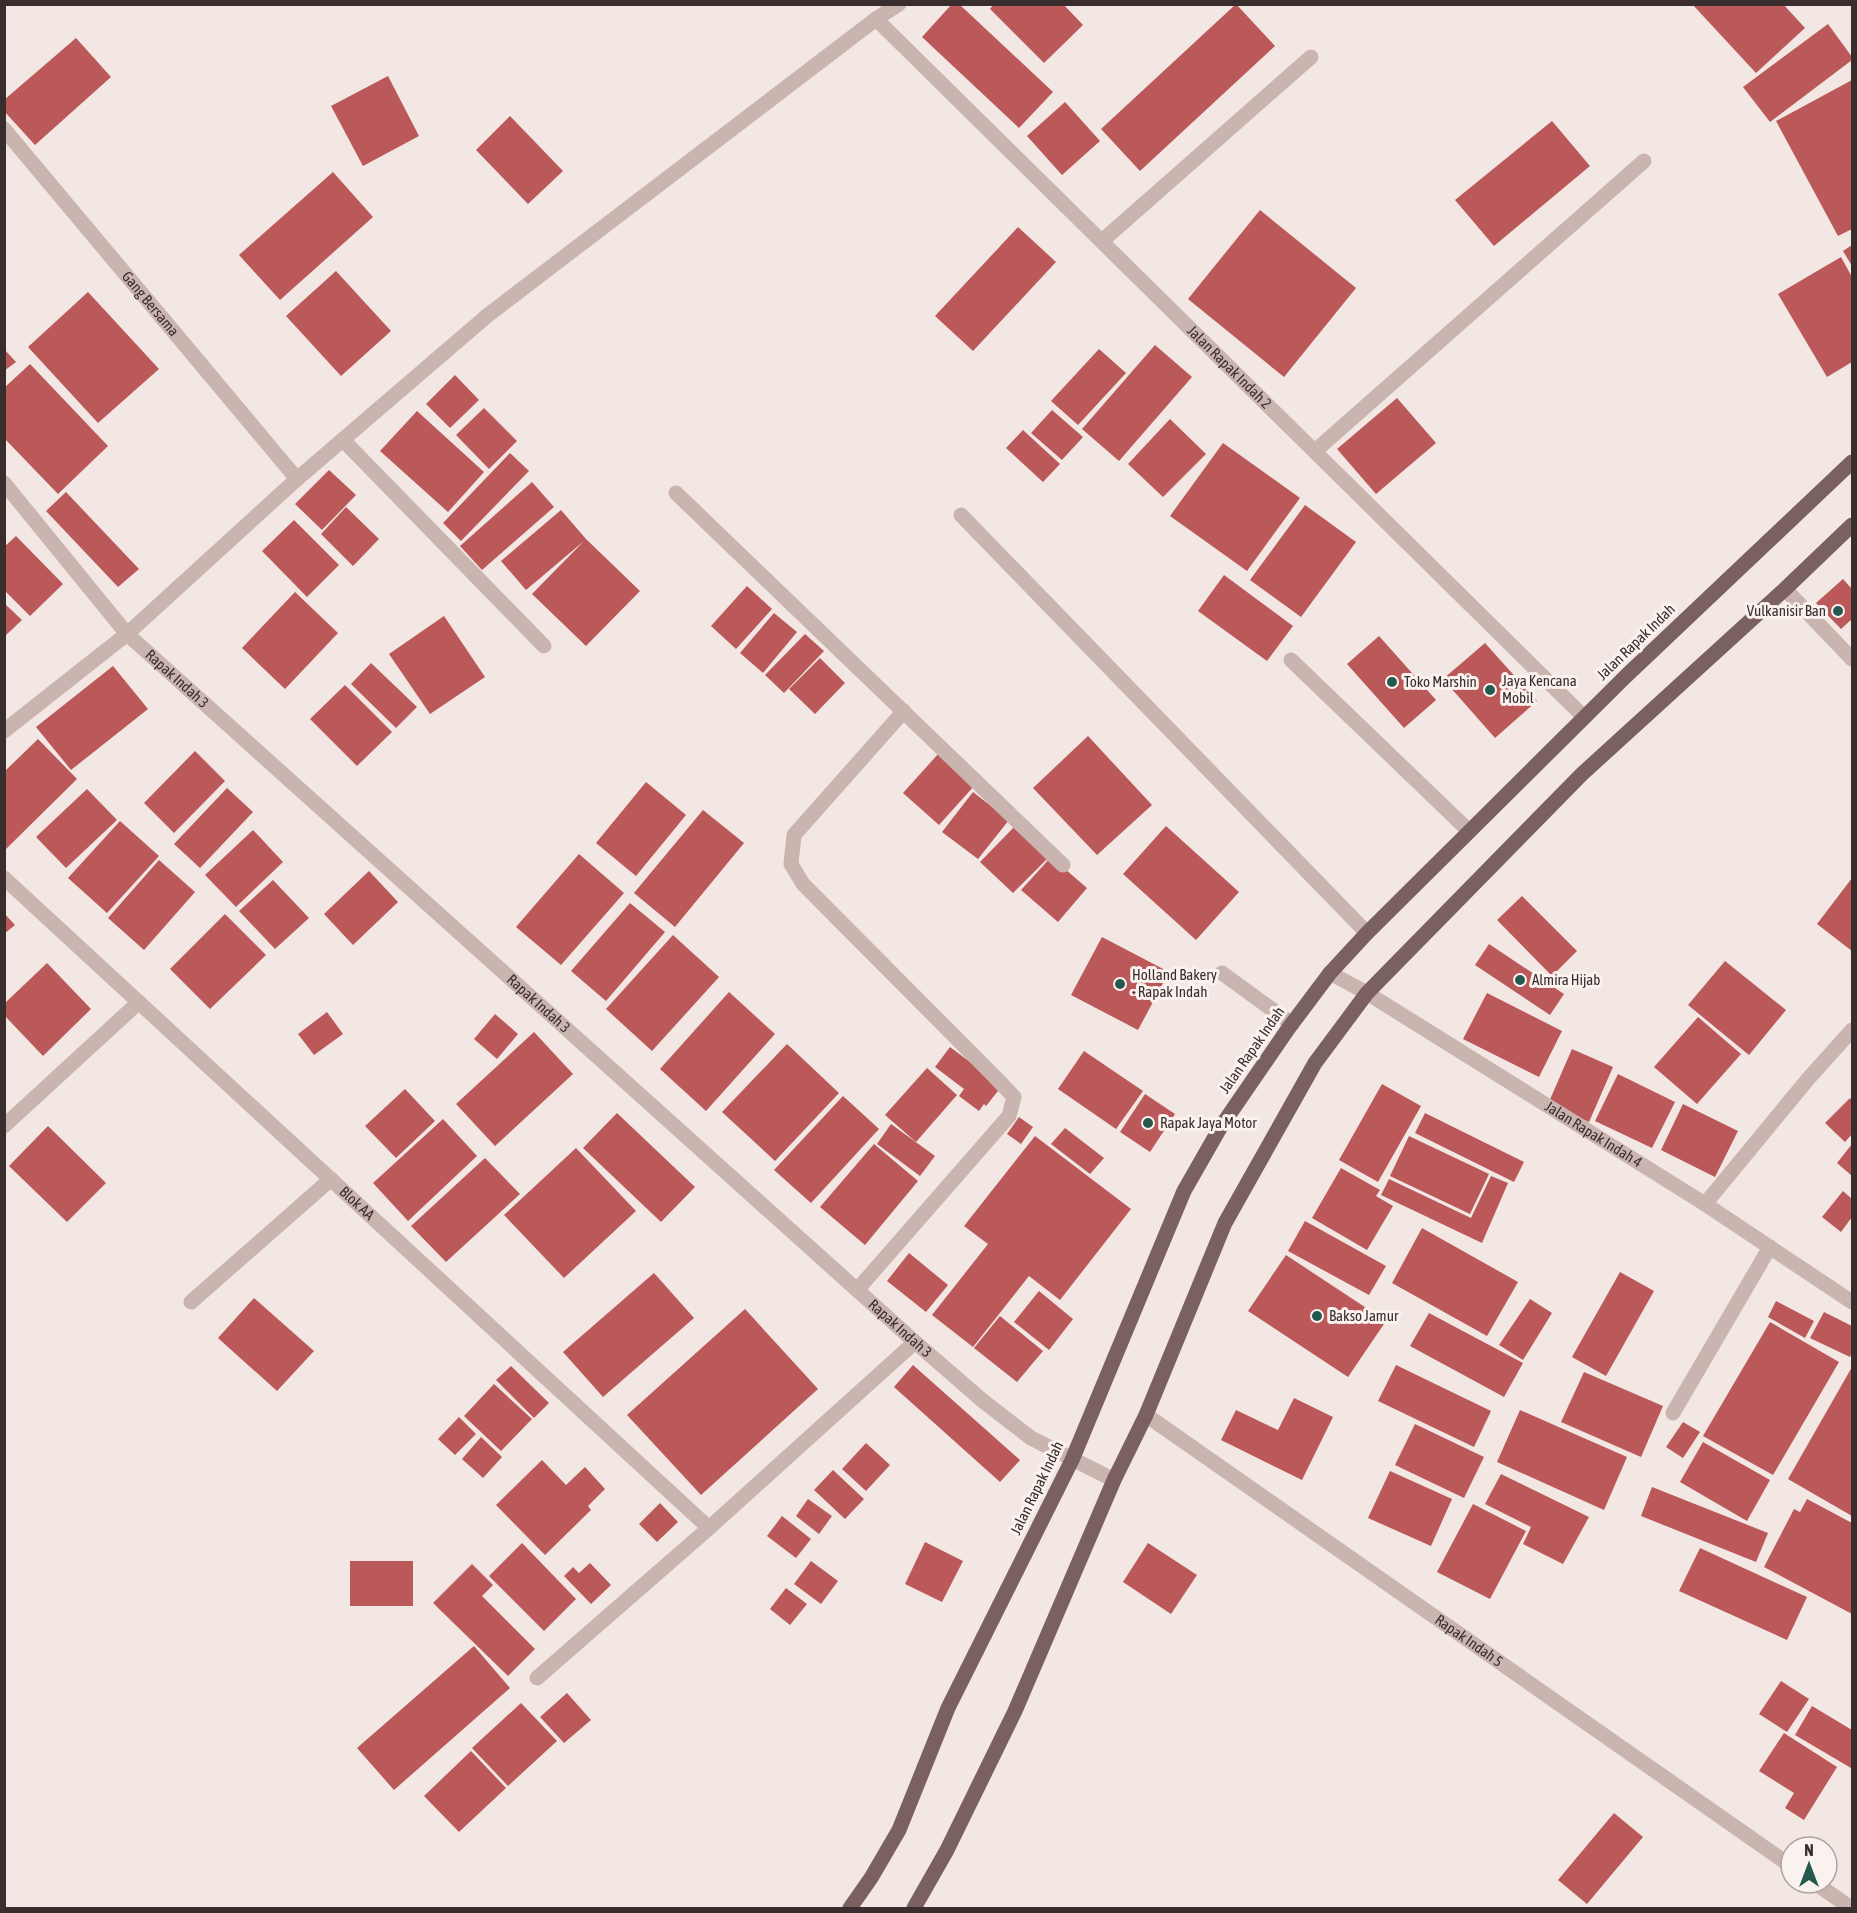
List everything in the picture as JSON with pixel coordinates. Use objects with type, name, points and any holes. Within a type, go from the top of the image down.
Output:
[{"type":"main road","name":"Jalan Rapak Indah","points":[[850,1908],[871,1878],[899,1830],[948,1708],[1072,1460],[1184,1191],[1220,1128],[1292,1024],[1330,973],[1367,933],[1584,717],[1852,462]]},
{"type":"main road","points":[[914,1908],[947,1850],[1016,1711],[1114,1480],[1146,1415],[1225,1223],[1315,1063],[1367,993],[1582,774],[1852,525]]},
{"type":"street","points":[[4,731],[127,634],[297,479],[488,315],[876,19],[899,4]]},
{"type":"street","name":"Jalan Rapak Indah 2","points":[[876,19],[1584,717]]},
{"type":"street","points":[[1102,241],[1311,57]]},
{"type":"street","name":"Gang Bersama","points":[[4,129],[297,479]]},
{"type":"street","points":[[1315,451],[1644,161]]},
{"type":"street","points":[[343,440],[544,646]]},
{"type":"street","name":"Rapak Indah 3","points":[[4,483],[127,634],[857,1290],[983,1401],[1030,1438],[1114,1480]]},
{"type":"street","points":[[676,493],[1063,865]]},
{"type":"street","points":[[961,515],[1367,933]]},
{"type":"street","points":[[1785,589],[1852,659]]},
{"type":"street","points":[[1291,660],[1469,831]]},
{"type":"street","points":[[857,1290],[1008,1116],[1014,1097],[802,884],[790,864],[794,835],[904,711]]},
{"type":"street","name":"Blok AA","points":[[4,878],[709,1528]]},
{"type":"street","points":[[1222,973],[1292,1024]]},
{"type":"street","name":"Jalan Rapak Indah 4","points":[[1330,973],[1367,993],[1705,1204],[1852,1302]]},
{"type":"street","points":[[4,1126],[139,1002]]},
{"type":"street","points":[[1705,1204],[1808,1079],[1852,1030]]},
{"type":"street","points":[[191,1302],[331,1179]]},
{"type":"street","points":[[1672,1413],[1770,1247]]},
{"type":"street","points":[[537,1678],[709,1528],[915,1342]]},
{"type":"street","name":"Rapak Indah 5","points":[[1146,1415],[1779,1858]]},
{"type":"street","points":[[1832,1895],[1851,1908]]},
{"type":"building","points":[[952,4],[959,4],[1053,92],[1019,128],[922,37]]},
{"type":"building","points":[[994,4],[1063,4],[1083,25],[1044,63],[990,9]]},
{"type":"building","points":[[1236,4],[1275,46],[1140,171],[1101,129]]},
{"type":"building","points":[[1692,4],[1783,4],[1805,28],[1756,73]]},
{"type":"building","points":[[1828,24],[1852,60],[1770,122],[1743,87]]},
{"type":"building","points":[[76,38],[111,77],[35,145],[4,111],[4,100]]},
{"type":"building","points":[[388,76],[419,136],[363,166],[331,106]]},
{"type":"building","points":[[1852,80],[1852,229],[1838,236],[1776,121]]},
{"type":"building","points":[[1065,102],[1100,141],[1062,175],[1027,136]]},
{"type":"building","points":[[510,116],[563,171],[528,204],[476,150]]},
{"type":"building","points":[[1552,121],[1590,166],[1494,246],[1455,200]]},
{"type":"building","points":[[333,172],[373,217],[280,300],[239,255]]},
{"type":"building","points":[[1260,210],[1356,288],[1284,377],[1188,299]]},
{"type":"building","points":[[1018,227],[1056,262],[973,351],[935,316]]},
{"type":"building","points":[[1852,245],[1852,266],[1843,251]]},
{"type":"building","points":[[1841,257],[1852,277],[1852,362],[1827,377],[1778,294]]},
{"type":"building","points":[[336,271],[391,331],[341,376],[286,316]]},
{"type":"building","points":[[88,292],[159,369],[98,423],[28,347]]},
{"type":"building","points":[[1155,345],[1192,377],[1119,461],[1082,429]]},
{"type":"building","points":[[4,349],[16,362],[4,371]]},
{"type":"building","points":[[1099,349],[1126,373],[1078,425],[1051,401]]},
{"type":"building","points":[[30,364],[108,446],[58,494],[4,438],[4,388]]},
{"type":"building","points":[[455,375],[479,400],[450,428],[426,404]]},
{"type":"building","points":[[1397,398],[1436,443],[1376,494],[1337,449]]},
{"type":"building","points":[[484,408],[517,441],[489,469],[456,435]]},
{"type":"building","points":[[1052,410],[1083,437],[1062,460],[1031,433]]},
{"type":"building","points":[[417,411],[484,472],[448,512],[380,451]]},
{"type":"building","points":[[1170,419],[1206,454],[1163,497],[1128,464]]},
{"type":"building","points":[[1023,430],[1060,464],[1043,482],[1006,448]]},
{"type":"building","points":[[1223,443],[1300,498],[1247,571],[1170,516]]},
{"type":"building","points":[[510,453],[529,471],[461,541],[443,523]]},
{"type":"building","points":[[329,470],[356,495],[322,530],[295,504]]},
{"type":"building","points":[[532,482],[554,507],[482,570],[460,546]]},
{"type":"building","points":[[66,492],[139,569],[118,587],[46,511]]},
{"type":"building","points":[[1305,505],[1356,542],[1301,617],[1250,580]]},
{"type":"building","points":[[346,507],[379,539],[353,566],[321,534]]},
{"type":"building","points":[[561,510],[586,539],[640,591],[586,646],[532,594],[584,541],[526,590],[501,561]]},
{"type":"building","points":[[294,520],[339,565],[307,597],[262,551]]},
{"type":"building","points":[[16,536],[63,584],[30,616],[4,590],[4,547]]},
{"type":"building","points":[[1224,575],[1293,626],[1267,661],[1198,611]]},
{"type":"building","name":"Vulkanisir Ban","points":[[1843,579],[1852,589],[1852,619],[1841,629],[1816,603]]},
{"type":"building","points":[[747,586],[772,609],[736,649],[711,626]]},
{"type":"building","points":[[295,592],[338,633],[285,689],[242,648]]},
{"type":"building","points":[[4,603],[22,620],[4,637]]},
{"type":"building","points":[[774,613],[797,632],[763,673],[740,653]]},
{"type":"building","points":[[444,616],[485,677],[430,714],[389,654]]},
{"type":"building","points":[[805,634],[824,651],[784,693],[765,675]]},
{"type":"building","name":"Toko Marshin","points":[[1379,636],[1436,700],[1404,728],[1347,664]]},
{"type":"building","name":"Jaya Kencana Mobil","points":[[1485,643],[1537,701],[1495,738],[1443,679]]},
{"type":"building","points":[[820,658],[845,683],[815,714],[789,689]]},
{"type":"building","points":[[371,663],[417,707],[396,728],[351,684]]},
{"type":"building","points":[[113,666],[148,709],[71,770],[36,727]]},
{"type":"building","points":[[345,685],[392,732],[357,766],[310,719]]},
{"type":"building","points":[[1088,736],[1152,805],[1097,855],[1033,788]]},
{"type":"building","points":[[38,739],[77,779],[4,851],[4,772]]},
{"type":"building","points":[[195,751],[225,781],[174,833],[144,803]]},
{"type":"building","points":[[939,753],[975,785],[939,825],[903,793]]},
{"type":"building","points":[[646,782],[686,815],[636,876],[596,843]]},
{"type":"building","points":[[227,788],[253,812],[200,868],[174,844]]},
{"type":"building","points":[[87,789],[117,820],[66,868],[36,837]]},
{"type":"building","points":[[973,792],[1009,820],[978,859],[942,832]]},
{"type":"building","points":[[703,810],[744,843],[675,927],[634,893]]},
{"type":"building","points":[[120,821],[159,856],[107,913],[68,878]]},
{"type":"building","points":[[1018,823],[1051,855],[1013,893],[980,862]]},
{"type":"building","points":[[1166,826],[1239,892],[1196,940],[1123,874]]},
{"type":"building","points":[[253,830],[283,862],[236,907],[205,875]]},
{"type":"building","points":[[579,854],[624,893],[561,965],[516,927]]},
{"type":"building","points":[[1051,857],[1087,888],[1058,922],[1021,890]]},
{"type":"building","points":[[159,860],[195,892],[144,950],[108,918]]},
{"type":"building","points":[[369,871],[398,902],[353,945],[324,914]]},
{"type":"building","points":[[1852,878],[1852,951],[1817,924]]},
{"type":"building","points":[[273,880],[309,918],[275,949],[239,911]]},
{"type":"building","points":[[1522,896],[1577,951],[1552,976],[1497,920]]},
{"type":"building","points":[[630,903],[665,932],[606,1001],[571,971]]},
{"type":"building","points":[[4,913],[15,925],[4,934]]},
{"type":"building","points":[[225,914],[266,955],[210,1009],[170,969]]},
{"type":"building","points":[[673,935],[719,977],[652,1051],[606,1009]]},
{"type":"building","name":"Holland Bakery - Rapak Indah","points":[[1102,937],[1169,972],[1138,1030],[1071,995]]},
{"type":"building","name":"Almira Hijab","points":[[1489,944],[1564,994],[1550,1015],[1475,965]]},
{"type":"building","points":[[1725,961],[1786,1010],[1749,1055],[1688,1005]]},
{"type":"building","points":[[47,963],[91,1009],[43,1056],[4,1015],[4,1004]]},
{"type":"building","points":[[729,992],[775,1034],[706,1111],[660,1069]]},
{"type":"building","points":[[1487,993],[1562,1031],[1539,1077],[1463,1039]]},
{"type":"building","points":[[327,1012],[343,1034],[314,1055],[298,1034]]},
{"type":"building","points":[[495,1014],[518,1034],[497,1059],[474,1039]]},
{"type":"building","points":[[1698,1017],[1741,1054],[1697,1104],[1654,1067]]},
{"type":"building","points":[[534,1032],[573,1074],[495,1146],[456,1104]]},
{"type":"building","points":[[787,1044],[839,1093],[775,1161],[722,1112]]},
{"type":"building","points":[[950,1047],[1002,1086],[979,1111],[959,1096],[964,1089],[935,1067]]},
{"type":"building","points":[[1572,1049],[1613,1067],[1589,1122],[1548,1104]]},
{"type":"building","points":[[1084,1051],[1143,1091],[1116,1129],[1058,1089]]},
{"type":"building","points":[[927,1068],[957,1095],[916,1142],[885,1115]]},
{"type":"building","points":[[1618,1074],[1675,1102],[1652,1148],[1595,1121]]},
{"type":"building","points":[[1382,1084],[1421,1106],[1378,1182],[1339,1160]]},
{"type":"building","points":[[405,1089],[435,1121],[396,1158],[365,1126]]},
{"type":"building","name":"Rapak Jaya Motor","points":[[1145,1094],[1175,1114],[1150,1152],[1120,1132]]},
{"type":"building","points":[[843,1096],[879,1129],[811,1203],[774,1170]]},
{"type":"building","points":[[1850,1098],[1852,1101],[1852,1134],[1845,1142],[1825,1123]]},
{"type":"building","points":[[1683,1104],[1738,1131],[1715,1177],[1661,1150]]},
{"type":"building","points":[[617,1113],[695,1187],[661,1222],[583,1148]]},
{"type":"building","points":[[1425,1113],[1524,1162],[1514,1182],[1415,1133]]},
{"type":"building","points":[[1019,1117],[1033,1127],[1021,1144],[1007,1134]]},
{"type":"building","points":[[443,1119],[477,1156],[408,1221],[373,1183]]},
{"type":"building","points":[[891,1124],[935,1156],[920,1176],[877,1144]]},
{"type":"building","points":[[48,1126],[106,1183],[67,1222],[9,1166]]},
{"type":"building","points":[[1065,1128],[1104,1158],[1090,1174],[1051,1144]]},
{"type":"building","points":[[1035,1136],[1131,1209],[1060,1300],[1029,1276],[973,1347],[932,1315],[988,1244],[964,1226]]},
{"type":"building","points":[[1409,1136],[1489,1174],[1470,1214],[1390,1176]]},
{"type":"building","points":[[874,1144],[918,1181],[865,1245],[820,1207]]},
{"type":"building","points":[[1852,1144],[1852,1176],[1837,1163]]},
{"type":"building","points":[[576,1148],[636,1211],[564,1278],[504,1215]]},
{"type":"building","points":[[485,1158],[520,1194],[446,1262],[411,1226]]},
{"type":"building","points":[[1341,1168],[1380,1190],[1376,1196],[1393,1206],[1367,1250],[1312,1218]]},
{"type":"building","points":[[1491,1176],[1508,1183],[1482,1243],[1381,1195],[1389,1179],[1471,1218]]},
{"type":"building","points":[[1843,1191],[1852,1199],[1852,1217],[1841,1232],[1822,1217]]},
{"type":"building","points":[[1305,1221],[1386,1266],[1369,1295],[1288,1251]]},
{"type":"building","points":[[1422,1228],[1518,1282],[1487,1336],[1392,1283]]},
{"type":"building","points":[[909,1253],[948,1285],[926,1312],[887,1281]]},
{"type":"building","name":"Bakso Jamur","points":[[1286,1255],[1386,1321],[1348,1377],[1248,1311]]},
{"type":"building","points":[[1620,1272],[1654,1291],[1606,1376],[1572,1357]]},
{"type":"building","points":[[654,1273],[694,1318],[603,1397],[563,1352]]},
{"type":"building","points":[[1039,1291],[1073,1319],[1049,1350],[1014,1322]]},
{"type":"building","points":[[254,1298],[314,1351],[277,1391],[218,1338]]},
{"type":"building","points":[[1530,1299],[1552,1313],[1523,1360],[1499,1345]]},
{"type":"building","points":[[1776,1301],[1814,1321],[1805,1338],[1768,1317]]},
{"type":"building","points":[[745,1309],[818,1389],[701,1495],[627,1415]]},
{"type":"building","points":[[1824,1312],[1852,1326],[1850,1357],[1810,1338]]},
{"type":"building","points":[[1429,1313],[1523,1363],[1504,1397],[1410,1346]]},
{"type":"building","points":[[1000,1316],[1043,1351],[1017,1382],[974,1348]]},
{"type":"building","points":[[1770,1322],[1839,1362],[1773,1475],[1703,1436]]},
{"type":"building","points":[[913,1365],[1020,1460],[1000,1482],[894,1387]]},
{"type":"building","points":[[1396,1365],[1491,1411],[1474,1447],[1378,1401]]},
{"type":"building","points":[[511,1366],[549,1403],[534,1418],[496,1380]]},
{"type":"building","points":[[1852,1367],[1852,1516],[1788,1479]]},
{"type":"building","points":[[1584,1372],[1663,1406],[1641,1457],[1561,1422]]},
{"type":"building","points":[[494,1384],[532,1419],[501,1451],[464,1416]]},
{"type":"building","points":[[1294,1398],[1333,1417],[1302,1480],[1221,1440],[1236,1410],[1278,1430]]},
{"type":"building","points":[[1520,1410],[1627,1457],[1604,1510],[1497,1462]]},
{"type":"building","points":[[459,1417],[476,1434],[455,1455],[438,1439]]},
{"type":"building","points":[[1683,1422],[1700,1432],[1683,1458],[1666,1447]]},
{"type":"building","points":[[1415,1424],[1484,1457],[1464,1498],[1395,1465]]},
{"type":"building","points":[[481,1437],[502,1457],[483,1478],[462,1459]]},
{"type":"building","points":[[1703,1442],[1770,1480],[1747,1521],[1680,1482]]},
{"type":"building","points":[[866,1443],[890,1465],[866,1491],[842,1469]]},
{"type":"building","points":[[542,1460],[566,1485],[585,1467],[605,1489],[588,1506],[591,1510],[545,1555],[496,1505]]},
{"type":"building","points":[[833,1470],[864,1499],[845,1519],[814,1490]]},
{"type":"building","points":[[1390,1471],[1452,1499],[1431,1546],[1368,1518]]},
{"type":"building","points":[[1501,1474],[1589,1517],[1563,1564],[1523,1544],[1531,1527],[1485,1504]]},
{"type":"building","points":[[1652,1487],[1768,1533],[1756,1562],[1641,1516]]},
{"type":"building","points":[[808,1499],[832,1516],[819,1534],[796,1516]]},
{"type":"building","points":[[1807,1499],[1852,1523],[1852,1614],[1764,1567],[1794,1509],[1800,1512]]},
{"type":"building","points":[[660,1503],[678,1522],[657,1542],[639,1524]]},
{"type":"building","points":[[1473,1504],[1526,1531],[1490,1599],[1437,1572]]},
{"type":"building","points":[[782,1516],[811,1539],[796,1558],[767,1536]]},
{"type":"building","points":[[925,1542],[963,1561],[942,1602],[905,1584]]},
{"type":"building","points":[[522,1543],[576,1599],[544,1631],[489,1576]]},
{"type":"building","points":[[1148,1543],[1197,1575],[1171,1614],[1123,1582]]},
{"type":"building","points":[[1700,1548],[1807,1597],[1787,1640],[1679,1591]]},
{"type":"building","points":[[350,1561],[413,1561],[413,1606],[350,1606]]},
{"type":"building","points":[[811,1561],[838,1581],[821,1604],[794,1584]]},
{"type":"building","points":[[590,1563],[611,1585],[591,1604],[564,1576],[573,1567],[579,1573]]},
{"type":"building","points":[[472,1564],[493,1585],[482,1596],[535,1649],[508,1676],[433,1603]]},
{"type":"building","points":[[786,1588],[807,1604],[790,1625],[770,1609]]},
{"type":"building","points":[[474,1646],[510,1688],[394,1790],[357,1748]]},
{"type":"building","points":[[1781,1681],[1809,1699],[1787,1732],[1759,1714]]},
{"type":"building","points":[[567,1693],[591,1720],[564,1743],[540,1717]]},
{"type":"building","points":[[521,1703],[557,1741],[508,1786],[472,1748]]},
{"type":"building","points":[[1812,1706],[1852,1730],[1851,1768],[1795,1735]]},
{"type":"building","points":[[1784,1733],[1837,1767],[1804,1820],[1785,1808],[1794,1793],[1759,1771]]},
{"type":"building","points":[[471,1751],[506,1788],[459,1832],[424,1796]]},
{"type":"building","points":[[1614,1813],[1643,1837],[1587,1904],[1558,1880]]},
{"type":"place","name":"Vulkanisir Ban","points":[[1838,611]]},
{"type":"place","name":"Toko Marshin","points":[[1392,682]]},
{"type":"place","name":"Jaya Kencana Mobil","points":[[1490,690]]},
{"type":"place","name":"Almira Hijab","points":[[1520,980]]},
{"type":"place","name":"Holland Bakery - Rapak Indah","points":[[1120,984]]},
{"type":"place","name":"Rapak Jaya Motor","points":[[1148,1123]]},
{"type":"place","name":"Bakso Jamur","points":[[1317,1316]]}]
